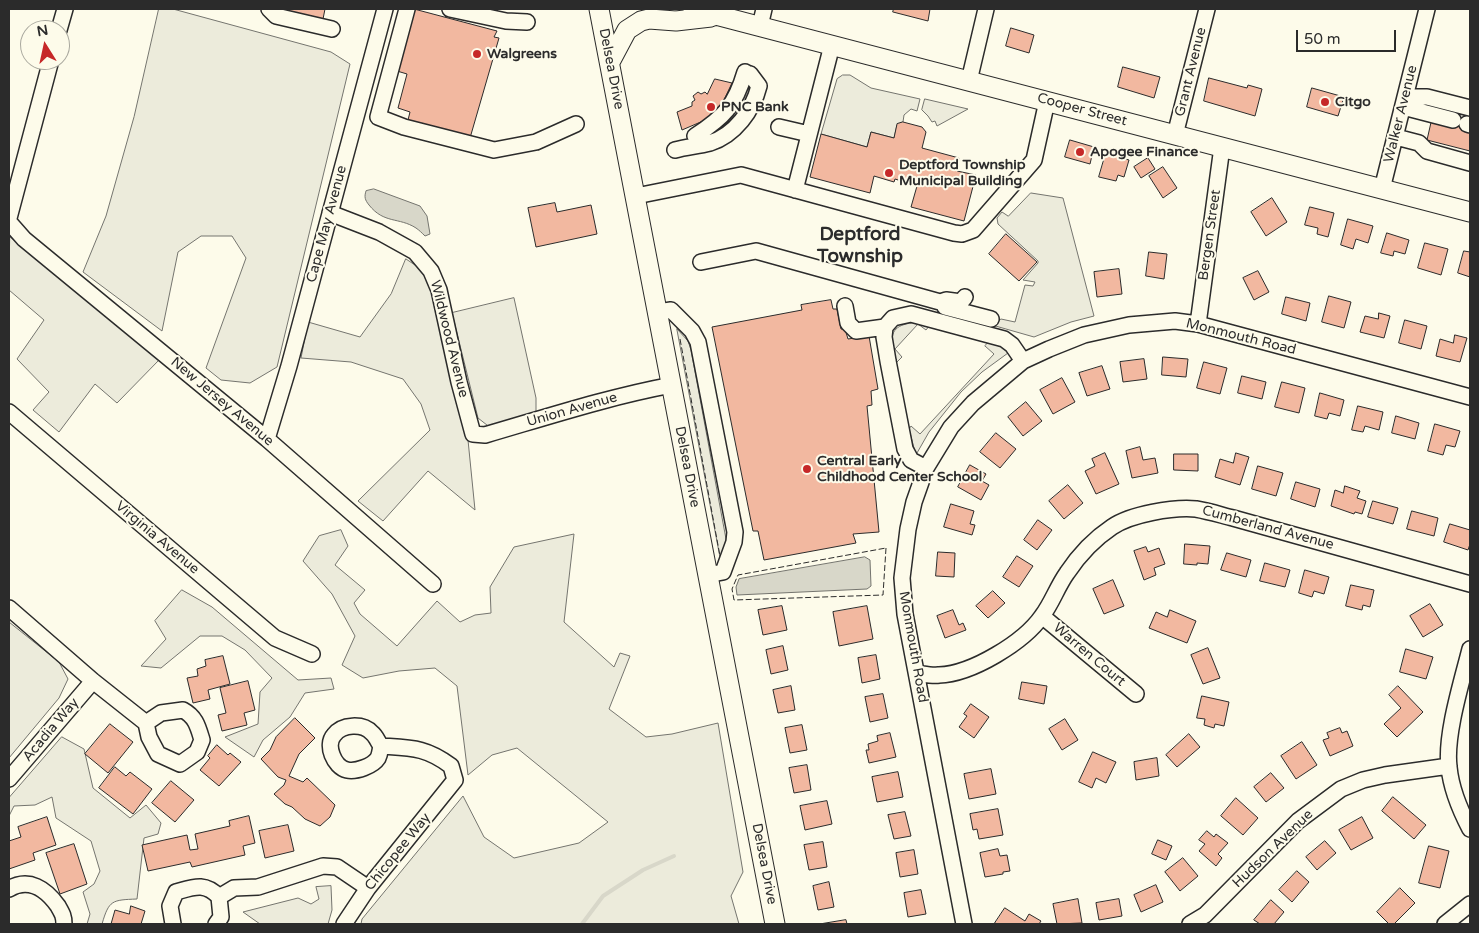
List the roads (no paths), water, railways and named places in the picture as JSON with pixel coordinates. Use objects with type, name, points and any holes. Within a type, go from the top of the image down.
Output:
[{"type":"main road","name":"Delsea Drive","points":[[600,9],[775,924]]},
{"type":"main road","name":"Cooper Street","points":[[695,9],[723,16],[762,17],[832,45],[1470,212]]},
{"type":"main road","points":[[610,62],[626,30],[641,21],[649,19],[676,21],[723,16]]},
{"type":"street","points":[[269,9],[276,16],[332,29]]},
{"type":"street","name":"Cape May Avenue","points":[[267,439],[386,9]]},
{"type":"street","points":[[408,9],[378,117],[404,127],[494,150],[536,142],[576,124]]},
{"type":"street","points":[[450,9],[506,21],[526,22]]},
{"type":"street","points":[[969,81],[986,9]]},
{"type":"street","name":"Grant Avenue","points":[[1175,135],[1207,9]]},
{"type":"street","name":"Walker Avenue","points":[[1382,189],[1427,9]]},
{"type":"street","points":[[795,190],[832,45]]},
{"type":"street","points":[[9,220],[48,70]]},
{"type":"street","points":[[695,136],[714,132],[734,114],[748,90],[750,74],[759,86],[750,111],[727,134],[711,143],[674,145],[695,136],[725,113],[739,92],[745,72]]},
{"type":"street","points":[[1405,101],[1428,97],[1465,118]]},
{"type":"street","points":[[636,196],[741,175],[954,233],[968,233],[973,230],[1034,160],[1047,101]]},
{"type":"street","points":[[1405,101],[1465,118]]},
{"type":"street","points":[[779,127],[809,134]]},
{"type":"street","points":[[1396,136],[1419,143],[1427,151],[1470,163]]},
{"type":"street","name":"Bergen Street","points":[[1198,324],[1222,147]]},
{"type":"street","name":"Wildwood Avenue","points":[[330,213],[378,232],[415,252],[431,271],[438,290],[459,382],[474,434]]},
{"type":"street","name":"New Jersey Avenue","points":[[9,220],[24,239],[267,439],[433,584]]},
{"type":"street","points":[[701,262],[756,251],[940,302],[946,308],[991,319]]},
{"type":"street","points":[[940,302],[946,300],[961,302],[965,296]]},
{"type":"street","points":[[845,306],[848,323],[856,331],[885,327]]},
{"type":"street","points":[[658,312],[671,310],[692,331],[698,342],[733,522],[734,542],[722,572],[707,575]]},
{"type":"street","points":[[926,468],[911,460],[905,449],[884,337],[885,327],[893,318],[910,314],[946,322],[1004,339],[1012,345],[1023,361]]},
{"type":"street","name":"Monmouth Road","points":[[964,924],[905,614],[902,578],[908,529],[914,502],[926,468],[951,427],[973,403],[1023,361],[1049,348],[1084,335],[1129,325],[1175,321],[1198,324],[1470,397]]},
{"type":"street","name":"Union Avenue","points":[[474,434],[485,435],[587,404],[632,392],[672,385]]},
{"type":"street","name":"Virginia Avenue","points":[[9,412],[275,638],[312,654]]},
{"type":"street","name":"Cumberland Avenue","points":[[917,673],[940,675],[966,670],[996,654],[1028,633],[1042,616],[1066,573],[1088,547],[1113,526],[1143,515],[1169,509],[1196,509],[1233,518],[1470,584]]},
{"type":"street","points":[[9,608],[93,681],[146,723]]},
{"type":"street","name":"Warren Court","points":[[1042,616],[1136,694]]},
{"type":"street","points":[[1470,649],[1451,733],[1449,766],[1456,797],[1470,829]]},
{"type":"street","name":"Acadia Way","points":[[9,779],[93,681]]},
{"type":"street","name":"Chicopee Way","points":[[344,924],[368,888],[455,780],[451,766],[436,755],[418,749],[380,746]]},
{"type":"street","name":"Hudson Avenue","points":[[1190,924],[1206,915],[1298,821],[1341,789],[1364,780],[1385,775],[1449,766]]},
{"type":"street","points":[[219,897],[234,888],[258,886],[323,866],[337,867],[368,888]]},
{"type":"street","points":[[9,888],[17,884],[30,884],[40,887],[53,899],[64,917],[64,924]]},
{"type":"street","points":[[172,924],[170,906],[176,892],[195,887],[211,889],[219,897],[221,917],[216,924]]},
{"type":"street","points":[[1445,924],[1470,904]]},
{"type":"waterway","points":[[582,924],[603,896],[643,870],[674,856]]},
{"type":"tunnel","points":[[1455,113],[1469,117]]},
{"type":"place","name":"Walgreens","points":[[477,54]]},
{"type":"place","name":"Citgo","points":[[1325,102]]},
{"type":"place","name":"PNC Bank","points":[[711,107]]},
{"type":"place","name":"Apogee Finance","points":[[1080,152]]},
{"type":"place","name":"Deptford Township Municipal Building","points":[[889,173]]},
{"type":"place","name":"Central Early Childhood Center School","points":[[807,469]]},
{"type":"district","name":"Deptford Township","points":[[860,246]]}]
